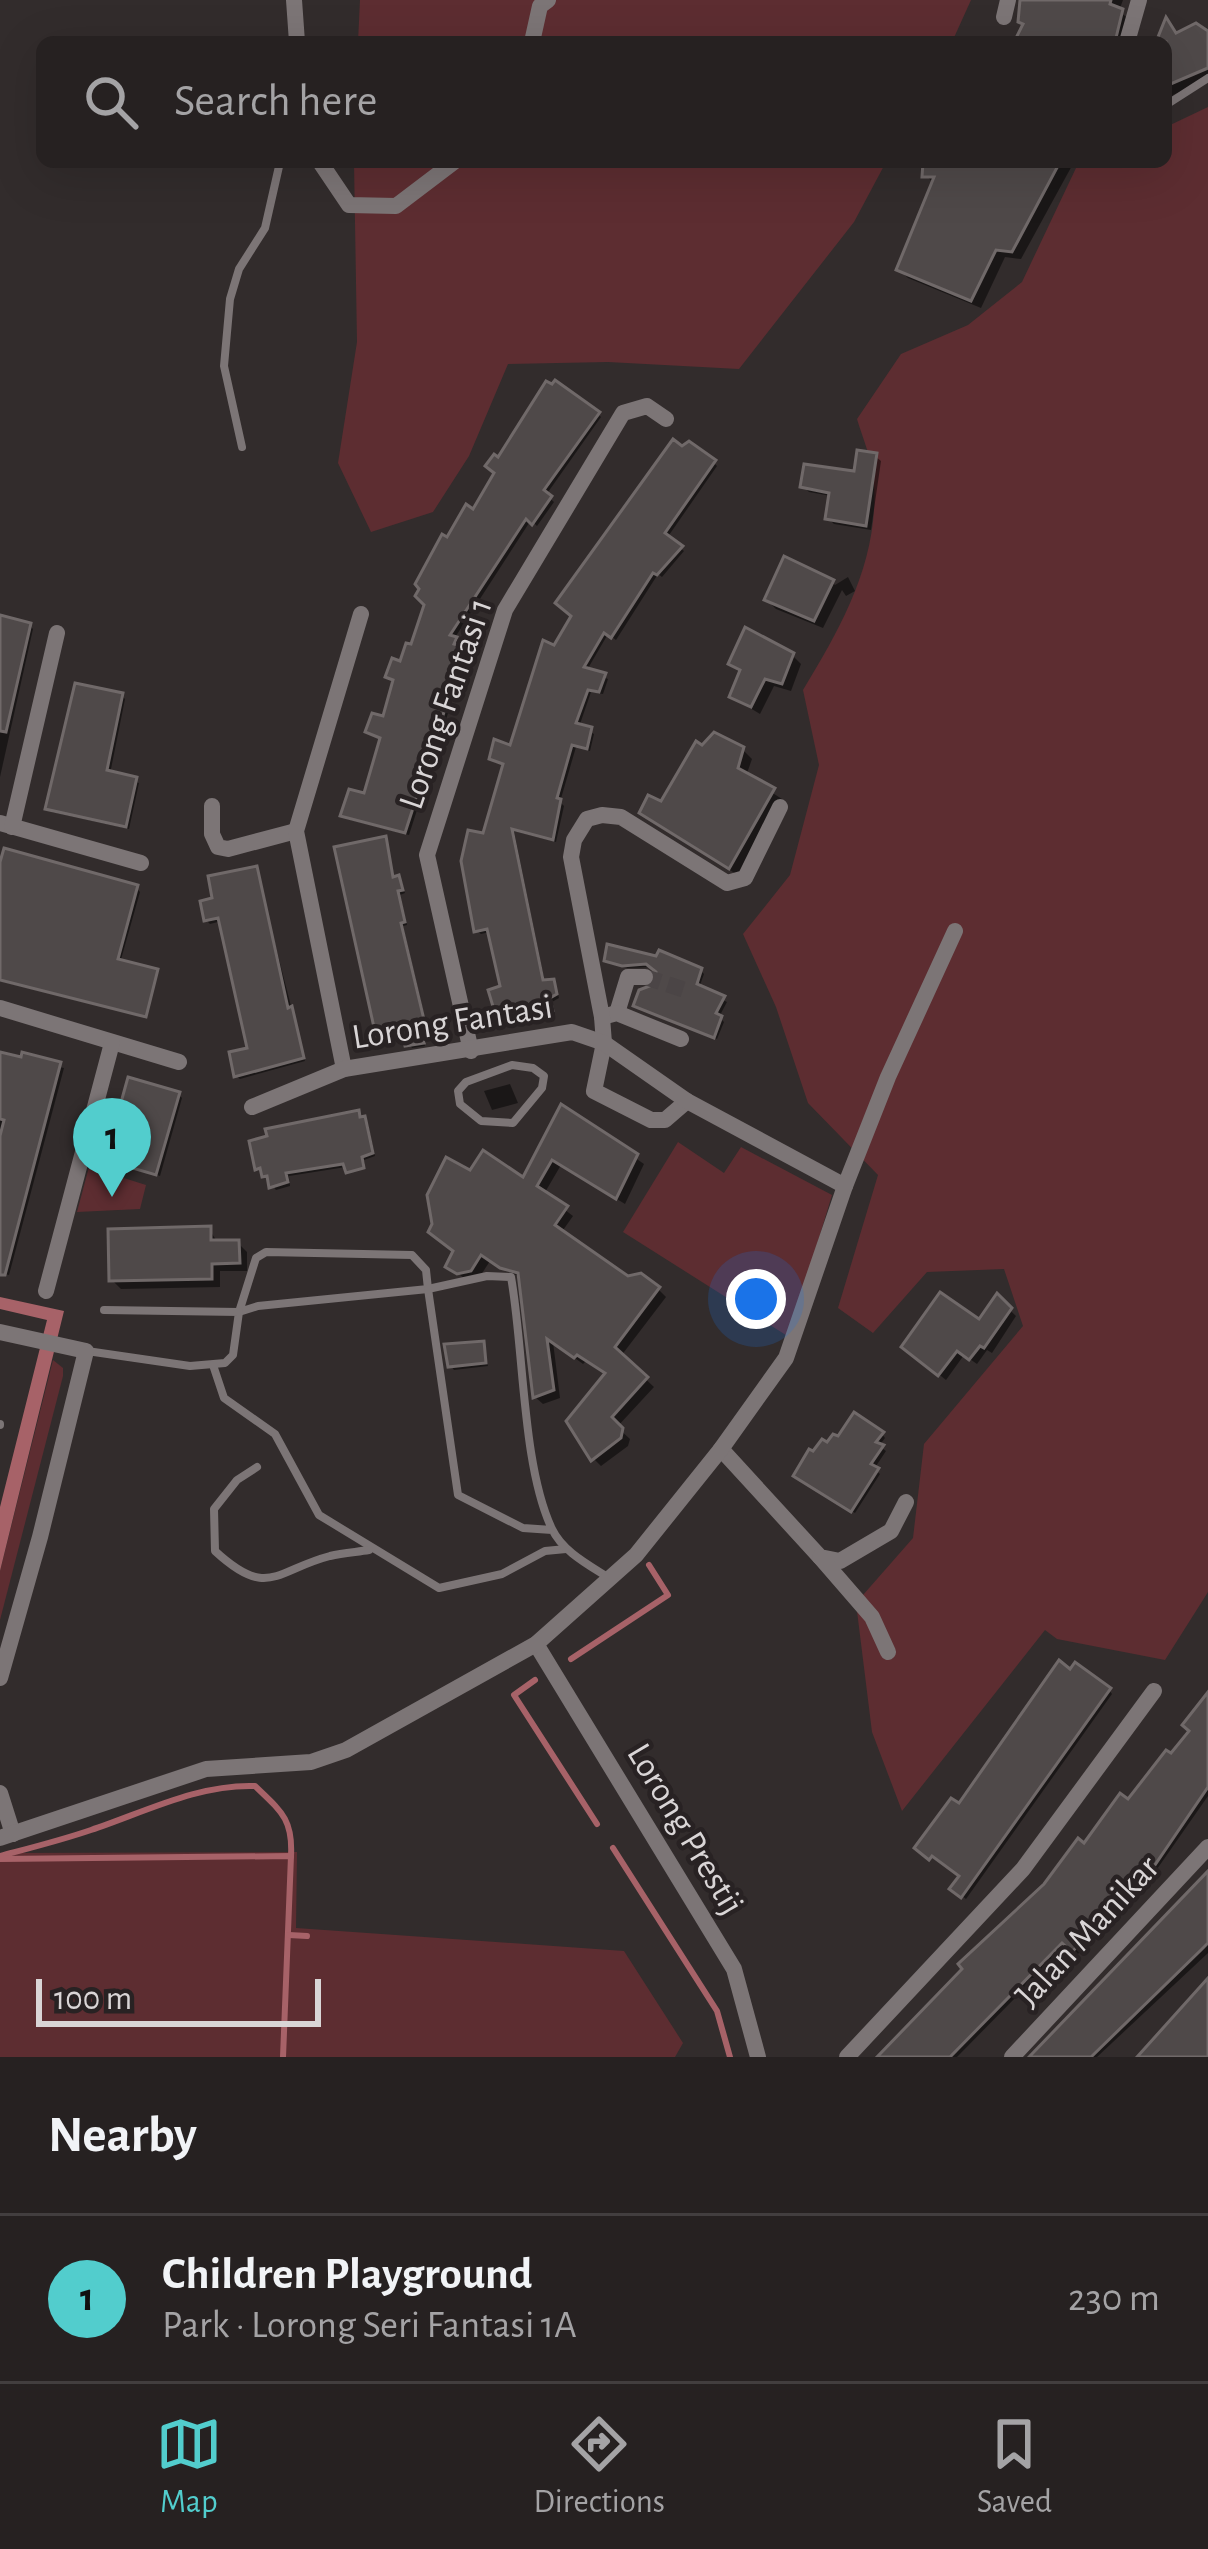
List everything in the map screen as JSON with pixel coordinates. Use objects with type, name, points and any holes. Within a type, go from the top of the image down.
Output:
[{"type":"street","points":[[294,0],[297,36]]},
{"type":"street","points":[[533,36],[540,6],[548,0]]},
{"type":"street","points":[[1129,36],[1139,0]]},
{"type":"street","points":[[324,168],[349,206],[396,206],[446,168]]},
{"type":"street","name":"Lorong Fantasi 1","points":[[471,1051],[427,855],[505,610],[623,413],[634,406],[647,406],[666,418]]},
{"type":"street","points":[[344,1069],[296,831],[361,614]]},
{"type":"street","points":[[57,633],[6,825],[141,863]]},
{"type":"street","points":[[212,806],[212,834],[218,848],[227,850],[296,831]]},
{"type":"street","points":[[609,1015],[572,876],[574,840],[587,819],[621,817],[727,883],[736,883],[745,878],[781,807]]},
{"type":"street","points":[[0,1793],[7,1836],[206,1768],[311,1762],[346,1750],[536,1644],[636,1556],[786,1358],[845,1186],[955,931]]},
{"type":"street","points":[[645,977],[628,977],[609,1015],[594,1090],[651,1120],[665,1120],[687,1101]]},
{"type":"street","points":[[0,1009],[179,1062]]},
{"type":"street","points":[[609,1015],[681,1040]]},
{"type":"street","name":"Lorong Fantasi","points":[[252,1107],[344,1069],[572,1032],[604,1043],[687,1101],[845,1186]]},
{"type":"street","points":[[46,1291],[112,1043]]},
{"type":"street","points":[[0,1333],[86,1351],[0,1678]]},
{"type":"street","points":[[721,1449],[872,1617],[888,1652]]},
{"type":"street","points":[[820,1557],[841,1561],[891,1531],[906,1502]]},
{"type":"street","name":"Lorong Prestij","points":[[536,1644],[734,1969],[758,2057]]},
{"type":"street","points":[[847,2057],[1023,1868],[1154,1690]]},
{"type":"street","name":"Jalan Manikar","points":[[1012,2057],[1208,1847]]},
{"type":"lane","points":[[1172,101],[1208,78]]},
{"type":"lane","points":[[242,447],[224,366],[230,299],[239,269],[266,228],[279,168]]},
{"type":"lane","points":[[510,1044],[512,1065]]},
{"type":"lane","points":[[512,1065],[532,1068],[544,1076],[542,1088],[513,1123],[481,1121],[460,1104],[458,1091],[466,1082],[512,1065]]},
{"type":"lane","points":[[86,1351],[190,1366],[224,1363],[233,1354],[238,1312],[256,1258],[266,1252],[412,1255],[426,1270],[458,1495],[523,1528],[552,1530]]},
{"type":"lane","points":[[104,1310],[238,1312],[428,1289],[487,1276],[511,1277],[535,1463],[552,1530],[566,1549],[609,1578]]},
{"type":"lane","points":[[213,1365],[224,1398],[275,1434],[319,1515],[439,1588],[502,1574],[545,1551],[566,1549]]},
{"type":"lane","points":[[257,1467],[237,1480],[214,1509],[215,1551],[236,1571],[273,1580],[328,1556],[371,1550]]},
{"type":"shaded area","points":[[360,0],[971,0],[955,36],[358,36]]},
{"type":"shaded area","points":[[1208,107],[1208,1592],[1165,1660],[1057,1639],[1045,1630],[902,1811],[872,1732],[856,1603],[913,1538],[924,1444],[1023,1326],[1004,1269],[927,1272],[873,1333],[838,1308],[878,1175],[808,1103],[776,1007],[743,934],[790,875],[819,765],[803,690],[844,617],[870,538],[873,474],[857,419],[901,354],[968,325],[1022,282],[1076,168],[1172,168],[1172,124]]},
{"type":"shaded area","points":[[354,168],[883,168],[854,222],[739,369],[608,362],[508,364],[469,456],[433,512],[371,532],[338,463],[357,342]]},
{"type":"shaded area","points":[[678,1142],[724,1173],[741,1147],[832,1195],[789,1337],[623,1232]]},
{"type":"shaded area","points":[[89,1167],[146,1185],[140,1209],[77,1212]]},
{"type":"shaded area","points":[[0,1297],[64,1311],[0,1571],[0,1507],[47,1320],[0,1309]]},
{"type":"shaded area","points":[[53,1360],[63,1368],[63,1376],[0,1620],[0,1571]]},
{"type":"shaded area","points":[[297,1852],[296,1928],[624,1951],[683,2043],[675,2057],[0,2057],[0,1853]]},
{"type":"building","points":[[1020,0],[1111,0],[1110,4],[1123,9],[1116,36],[1017,36],[1023,24],[1018,22]]},
{"type":"building","points":[[1166,17],[1176,33],[1196,23],[1208,31],[1208,68],[1172,83],[1172,36],[1158,36]]},
{"type":"building","points":[[923,168],[1057,168],[1012,252],[996,250],[971,301],[896,270],[934,177],[922,177]]},
{"type":"building","points":[[555,380],[600,412],[544,490],[552,496],[532,525],[526,519],[450,635],[457,637],[454,644],[465,647],[405,833],[340,816],[349,789],[364,793],[380,738],[365,732],[372,713],[383,716],[393,680],[385,677],[392,658],[400,661],[406,643],[411,644],[424,605],[415,596],[419,589],[415,584],[442,534],[447,537],[466,504],[473,509],[494,473],[485,466],[494,454],[498,457],[546,381],[552,384]]},
{"type":"building","points":[[673,439],[682,446],[689,441],[716,460],[665,533],[683,546],[657,575],[653,573],[611,638],[604,633],[584,667],[606,673],[599,692],[588,690],[576,723],[592,727],[587,749],[572,745],[557,798],[561,799],[553,840],[512,829],[543,980],[554,979],[553,1011],[533,1018],[531,1011],[498,1023],[488,990],[500,986],[487,929],[474,932],[461,861],[468,830],[483,833],[503,764],[489,759],[494,739],[510,745],[543,640],[554,645],[571,616],[555,603]]},
{"type":"building","points":[[857,450],[877,453],[866,526],[825,519],[829,493],[800,487],[804,464],[854,471]]},
{"type":"building","points":[[784,556],[834,580],[814,621],[764,600]]},
{"type":"building","points":[[0,615],[31,623],[6,732],[0,731]]},
{"type":"building","points":[[745,627],[794,653],[782,684],[765,679],[751,707],[729,697],[740,670],[728,664]]},
{"type":"building","points":[[75,683],[123,693],[107,770],[137,777],[126,827],[45,809]]},
{"type":"building","points":[[714,732],[744,747],[738,768],[775,788],[729,869],[639,813],[648,795],[661,801],[696,741],[702,745]]},
{"type":"building","points":[[386,836],[393,877],[399,875],[403,890],[398,891],[405,922],[401,923],[426,1028],[419,1029],[424,1043],[405,1046],[402,1034],[377,1041],[334,847]]},
{"type":"building","points":[[4,848],[138,885],[118,959],[158,969],[146,1017],[0,980]]},
{"type":"building","points":[[257,866],[288,1008],[292,1006],[304,1058],[234,1077],[229,1052],[247,1048],[218,918],[204,921],[200,901],[212,898],[208,876]]},
{"type":"building","points":[[607,944],[656,956],[659,950],[702,968],[697,984],[725,996],[716,1013],[722,1016],[714,1038],[633,1006],[639,990],[655,984],[656,972],[646,964],[622,966],[604,961]]},
{"type":"building","points":[[0,1052],[61,1062],[5,1275],[0,1275],[4,1120],[0,1119]]},
{"type":"building","points":[[128,1077],[180,1092],[156,1175],[105,1160]]},
{"type":"building","points":[[561,1104],[638,1154],[616,1199],[552,1160],[537,1186],[568,1206],[555,1225],[628,1276],[641,1273],[660,1287],[615,1347],[648,1377],[612,1417],[623,1428],[621,1438],[591,1461],[566,1421],[605,1373],[547,1339],[554,1390],[533,1398],[518,1273],[481,1255],[471,1271],[457,1274],[445,1267],[453,1251],[428,1232],[432,1224],[427,1195],[446,1157],[470,1170],[483,1150],[523,1177]]},
{"type":"building","points":[[359,1110],[360,1117],[365,1116],[373,1153],[362,1157],[364,1168],[346,1173],[343,1164],[286,1173],[288,1182],[269,1188],[267,1176],[262,1177],[260,1168],[255,1170],[249,1141],[267,1136],[265,1129]]},
{"type":"building","points":[[211,1226],[211,1240],[239,1240],[240,1263],[212,1264],[212,1279],[109,1281],[108,1229]]},
{"type":"building","points":[[940,1292],[979,1319],[997,1293],[1012,1308],[984,1348],[980,1346],[969,1360],[957,1351],[938,1376],[901,1347]]},
{"type":"building","points":[[484,1341],[486,1363],[448,1367],[444,1344]]},
{"type":"building","points":[[854,1412],[884,1432],[876,1442],[884,1445],[871,1464],[879,1468],[851,1512],[793,1476],[809,1449],[813,1451],[833,1434],[838,1436]]},
{"type":"building","points":[[1059,1660],[1070,1669],[1075,1662],[1111,1688],[961,1898],[949,1889],[959,1876],[914,1848],[951,1798],[959,1803]]},
{"type":"building","points":[[1208,1692],[1208,1787],[1144,1881],[1140,1878],[1123,1901],[1115,1896],[1072,1952],[1062,1943],[950,2057],[877,2057],[962,1969],[958,1964],[1044,1884],[1078,1838],[1084,1843],[1120,1793],[1128,1799],[1166,1750],[1171,1753],[1189,1731],[1182,1725]]},
{"type":"building","points":[[1208,1871],[1208,1943],[1091,2057],[1029,2057]]},
{"type":"building","points":[[1208,1978],[1208,2057],[1137,2057]]},
{"type":"waterway","points":[[571,1659],[668,1595],[649,1565]]},
{"type":"waterway","points":[[535,1680],[514,1695],[597,1824]]},
{"type":"waterway","points":[[0,1856],[80,1834],[192,1794],[255,1786],[284,1817],[291,1856]]},
{"type":"waterway","points":[[613,1848],[717,2011],[730,2057]]},
{"type":"waterway","points":[[0,1859],[291,1856],[283,2057]]},
{"type":"waterway","points":[[289,1935],[307,1936]]},
{"type":"tunnel","points":[[645,977],[685,990]]},
{"type":"place","name":"Children Playground","points":[[112,1197]]}]
